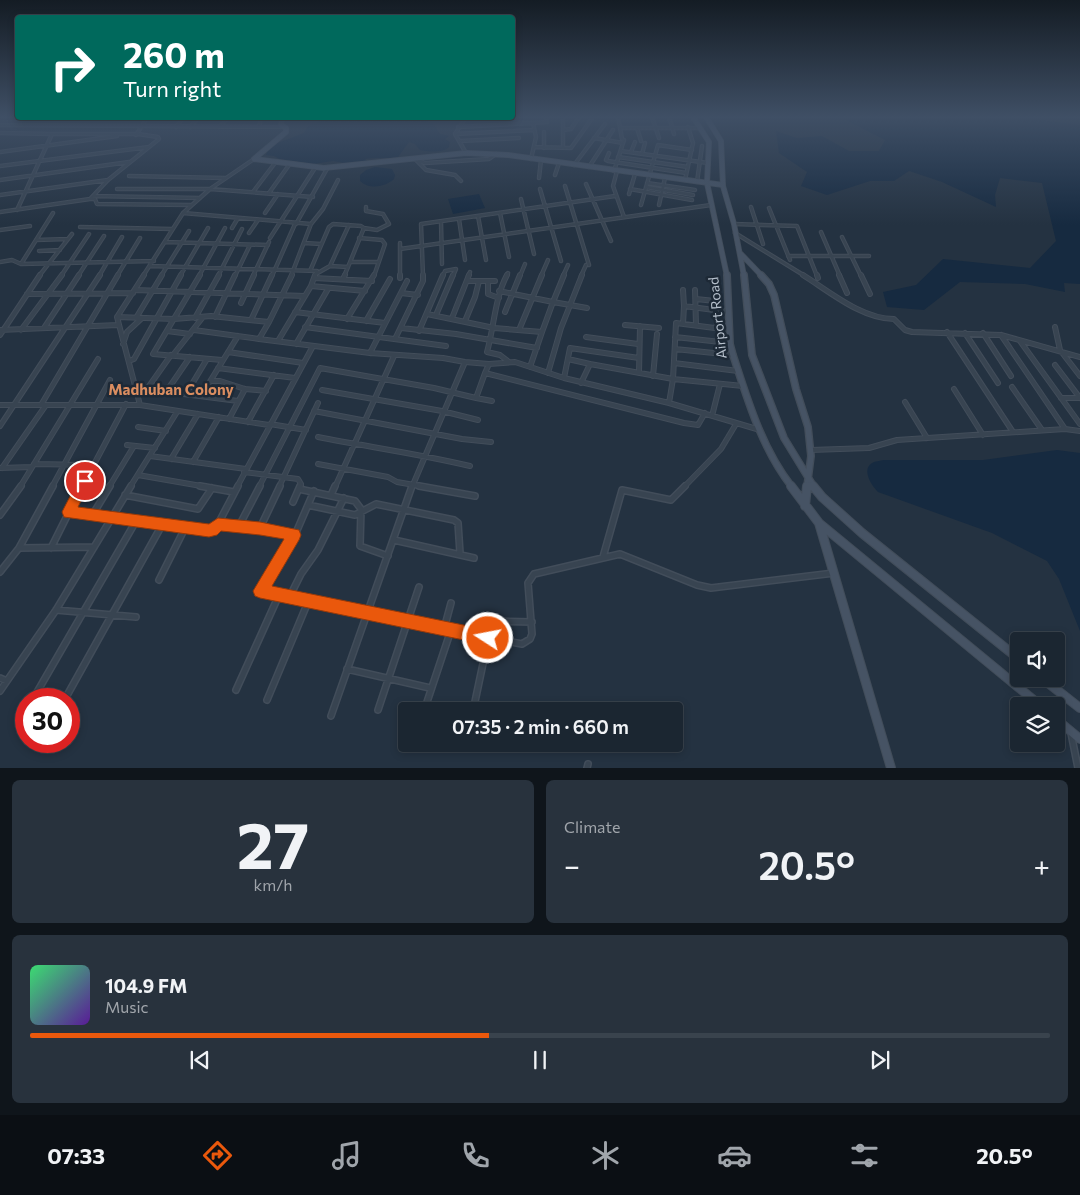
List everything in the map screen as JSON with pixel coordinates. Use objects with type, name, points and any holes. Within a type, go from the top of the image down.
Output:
[{"type":"main road","points":[[254,159],[261,153]]},
{"type":"main road","points":[[254,159],[315,168],[356,166],[466,153],[496,154],[724,185]]},
{"type":"main road","name":"Airport Road","points":[[708,153],[707,184],[728,283],[730,344],[743,386],[760,430],[780,472],[819,523],[1030,697]]},
{"type":"main road","points":[[722,153],[728,208],[734,224],[745,283],[748,329],[752,354],[784,438],[808,479],[822,497],[862,533],[1010,652]]},
{"type":"main road","points":[[739,251],[769,284],[774,295],[794,383],[808,427],[810,471],[805,506]]},
{"type":"main road","points":[[819,523],[891,768]]},
{"type":"main road","points":[[1053,687],[1080,708]]},
{"type":"main road","points":[[1065,727],[1080,739]]},
{"type":"street","points":[[16,210],[44,153]]},
{"type":"street","points":[[0,166],[105,153]]},
{"type":"street","points":[[90,199],[108,180],[143,153]]},
{"type":"street","points":[[532,159],[533,153]]},
{"type":"street","points":[[574,165],[583,153]]},
{"type":"street","points":[[589,167],[598,153]]},
{"type":"street","points":[[609,153],[606,160],[616,163],[686,173]]},
{"type":"street","points":[[620,153],[616,163],[613,186],[624,217]]},
{"type":"street","points":[[636,153],[708,163]]},
{"type":"street","points":[[641,205],[656,153]]},
{"type":"street","points":[[668,157],[669,153]]},
{"type":"street","points":[[679,159],[680,153]]},
{"type":"street","points":[[677,197],[678,187],[686,173],[691,153]]},
{"type":"street","points":[[697,182],[701,153]]},
{"type":"street","points":[[414,159],[425,163],[489,159],[496,154]]},
{"type":"street","points":[[618,157],[688,167]]},
{"type":"street","points":[[140,405],[117,317],[183,213],[210,189],[254,159]]},
{"type":"street","points":[[414,159],[426,170],[455,175],[461,182]]},
{"type":"street","points":[[539,178],[542,160]]},
{"type":"street","points":[[0,180],[131,162]]},
{"type":"street","points":[[555,175],[559,162]]},
{"type":"street","points":[[253,192],[275,163]]},
{"type":"street","points":[[269,193],[289,165]]},
{"type":"street","points":[[251,320],[265,295],[284,244],[313,197],[328,167]]},
{"type":"street","points":[[241,303],[279,222],[295,195],[308,180],[315,168]]},
{"type":"street","points":[[629,194],[635,174]]},
{"type":"street","points":[[129,176],[225,178]]},
{"type":"street","points":[[659,205],[665,178]]},
{"type":"street","points":[[0,195],[108,180]]},
{"type":"street","points":[[259,339],[294,270],[311,224],[338,180]]},
{"type":"street","points":[[647,183],[695,190]]},
{"type":"street","points":[[586,184],[611,241]]},
{"type":"street","points":[[548,373],[561,328],[587,265],[565,186]]},
{"type":"street","points":[[117,189],[210,189],[313,197]]},
{"type":"street","points":[[540,189],[561,261]]},
{"type":"street","points":[[630,189],[663,190],[693,195]]},
{"type":"street","points":[[646,189],[692,200]]},
{"type":"street","points":[[265,213],[278,194]]},
{"type":"street","points":[[93,196],[200,198]]},
{"type":"street","points":[[395,339],[418,295],[423,281],[421,224],[615,196]]},
{"type":"street","points":[[0,212],[90,199],[95,199],[95,203],[98,204],[192,205]]},
{"type":"street","points":[[521,199],[534,254]]},
{"type":"street","points":[[400,249],[711,205]]},
{"type":"street","points":[[750,206],[763,244]]},
{"type":"street","points":[[310,271],[330,225],[349,225],[377,230],[389,224],[386,216],[380,212],[366,211],[366,207]]},
{"type":"street","points":[[769,208],[789,258],[869,256]]},
{"type":"street","points":[[21,264],[53,213]]},
{"type":"street","points":[[183,213],[311,224]]},
{"type":"street","points":[[500,213],[509,257]]},
{"type":"street","points":[[478,216],[486,260]]},
{"type":"street","points":[[232,228],[238,218]]},
{"type":"street","points":[[460,219],[465,260]]},
{"type":"street","points":[[249,233],[258,220]]},
{"type":"street","points":[[441,222],[442,264]]},
{"type":"street","points":[[734,224],[797,226],[818,278]]},
{"type":"street","points":[[315,276],[330,266],[349,225]]},
{"type":"street","points":[[0,230],[30,226]]},
{"type":"street","points":[[80,227],[172,229]]},
{"type":"street","points":[[129,361],[134,359],[208,228]]},
{"type":"street","points":[[222,360],[153,354],[191,292],[226,228]]},
{"type":"street","points":[[343,279],[364,228]]},
{"type":"street","points":[[136,318],[189,230]]},
{"type":"street","points":[[195,318],[242,230]]},
{"type":"street","points":[[735,232],[866,313],[880,319],[894,319],[905,330],[922,334],[947,332],[1000,335],[1080,356]]},
{"type":"street","points":[[821,232],[847,293]]},
{"type":"street","points":[[0,335],[27,294],[72,234]]},
{"type":"street","points":[[21,330],[50,293],[89,234]]},
{"type":"street","points":[[44,328],[104,236]]},
{"type":"street","points":[[0,426],[90,292],[106,261],[122,237]]},
{"type":"street","points":[[842,237],[870,294]]},
{"type":"street","points":[[36,240],[68,238]]},
{"type":"street","points":[[1,468],[43,405],[129,260],[140,238]]},
{"type":"street","points":[[347,319],[372,281],[385,244],[382,240],[359,238]]},
{"type":"street","points":[[165,242],[250,245],[269,242]]},
{"type":"street","points":[[304,243],[321,244]]},
{"type":"street","points":[[400,243],[400,278]]},
{"type":"street","points":[[215,317],[250,245]]},
{"type":"street","points":[[39,251],[60,250]]},
{"type":"street","points":[[0,262],[12,260],[21,264],[129,260],[154,261]]},
{"type":"street","points":[[520,330],[548,260]]},
{"type":"street","points":[[350,262],[379,262]]},
{"type":"street","points":[[505,312],[525,264]]},
{"type":"street","points":[[530,367],[568,265]]},
{"type":"street","points":[[150,266],[317,271],[311,286],[278,341]]},
{"type":"street","points":[[330,266],[348,267]]},
{"type":"street","points":[[420,331],[445,271],[456,269],[436,314]]},
{"type":"street","points":[[452,318],[470,272]]},
{"type":"street","points":[[508,273],[499,291],[494,328],[487,352],[500,355],[509,363]]},
{"type":"street","points":[[315,276],[372,281]]},
{"type":"street","points":[[366,321],[390,279]]},
{"type":"street","points":[[370,353],[407,281]]},
{"type":"street","points":[[467,281],[495,281]]},
{"type":"street","points":[[465,322],[479,281]]},
{"type":"street","points":[[488,281],[488,294],[499,298]]},
{"type":"street","points":[[311,286],[365,291]]},
{"type":"street","points":[[296,344],[328,288]]},
{"type":"street","points":[[683,290],[684,324]]},
{"type":"street","points":[[695,290],[696,325]]},
{"type":"street","points":[[27,294],[172,291],[305,296]]},
{"type":"street","points":[[499,291],[587,308]]},
{"type":"street","points":[[401,293],[418,295]]},
{"type":"street","points":[[714,293],[717,328]]},
{"type":"street","points":[[696,299],[715,302]]},
{"type":"street","points":[[684,306],[729,312]]},
{"type":"street","points":[[295,312],[385,323]]},
{"type":"street","points":[[427,314],[436,314],[494,328],[542,332]]},
{"type":"street","points":[[117,317],[155,319],[215,317],[269,322]]},
{"type":"street","points":[[147,389],[203,317]]},
{"type":"street","points":[[123,344],[127,332],[142,318]]},
{"type":"street","points":[[668,403],[673,380],[676,323],[730,330]]},
{"type":"street","points":[[626,325],[659,328]]},
{"type":"street","points":[[2,330],[118,326]]},
{"type":"street","points":[[639,373],[638,344],[640,326]]},
{"type":"street","points":[[305,327],[446,346]]},
{"type":"street","points":[[1055,327],[1061,351],[1080,376]]},
{"type":"street","points":[[401,328],[456,334],[537,348]]},
{"type":"street","points":[[194,330],[394,356],[443,358],[489,364],[509,363],[530,367],[581,383],[668,403],[760,430]]},
{"type":"street","points":[[167,331],[190,334]]},
{"type":"street","points":[[947,332],[1013,432]]},
{"type":"street","points":[[965,333],[998,383]]},
{"type":"street","points":[[983,333],[1011,376]]},
{"type":"street","points":[[653,376],[657,334]]},
{"type":"street","points":[[1000,335],[1065,429]]},
{"type":"street","points":[[201,396],[238,336]]},
{"type":"street","points":[[586,337],[638,344]]},
{"type":"street","points":[[675,337],[730,344]]},
{"type":"street","points":[[1019,340],[1080,424]]},
{"type":"street","points":[[69,512],[212,530],[218,524],[269,424],[313,346]]},
{"type":"street","points":[[564,378],[570,348],[639,358]]},
{"type":"street","points":[[674,349],[733,355]]},
{"type":"street","points":[[228,352],[303,363]]},
{"type":"street","points":[[331,495],[394,356]]},
{"type":"street","points":[[166,392],[190,357]]},
{"type":"street","points":[[0,514],[8,506],[98,359]]},
{"type":"street","points":[[186,394],[207,359]]},
{"type":"street","points":[[568,359],[673,380],[743,386]]},
{"type":"street","points":[[330,716],[413,485],[427,456],[450,391],[465,362]]},
{"type":"street","points":[[674,363],[738,371]]},
{"type":"street","points":[[476,398],[489,364]]},
{"type":"street","points":[[581,383],[590,364]]},
{"type":"street","points":[[1055,366],[1080,398]]},
{"type":"street","points":[[218,368],[295,378]]},
{"type":"street","points":[[239,526],[320,368],[450,391],[492,401]]},
{"type":"street","points":[[485,373],[695,425],[701,422],[705,413]]},
{"type":"street","points":[[248,422],[274,376]]},
{"type":"street","points":[[0,572],[19,548],[110,380]]},
{"type":"street","points":[[211,381],[220,381],[245,389],[266,391]]},
{"type":"street","points":[[712,416],[720,384]]},
{"type":"street","points":[[1012,387],[1042,430]]},
{"type":"street","points":[[137,388],[238,401]]},
{"type":"street","points":[[229,419],[245,389]]},
{"type":"street","points":[[954,389],[983,434]]},
{"type":"street","points":[[322,390],[442,411],[478,420]]},
{"type":"street","points":[[1061,398],[1080,398]]},
{"type":"street","points":[[905,402],[927,438]]},
{"type":"street","points":[[260,528],[318,403]]},
{"type":"street","points":[[51,548],[92,465],[126,404]]},
{"type":"street","points":[[0,405],[140,405],[306,430]]},
{"type":"street","points":[[314,411],[434,434],[491,442]]},
{"type":"street","points":[[0,691],[56,610],[111,517],[178,412]]},
{"type":"street","points":[[170,459],[198,414]]},
{"type":"street","points":[[193,462],[219,417]]},
{"type":"street","points":[[603,557],[622,490],[671,500],[721,448],[736,424]]},
{"type":"street","points":[[138,427],[166,431]]},
{"type":"street","points":[[810,450],[869,448],[890,442],[983,434],[1065,429],[1080,431]]},
{"type":"street","points":[[318,437],[354,445],[427,456],[470,466]]},
{"type":"street","points":[[127,445],[155,448]]},
{"type":"street","points":[[93,514],[134,446]]},
{"type":"street","points":[[150,456],[301,481],[293,502]]},
{"type":"street","points":[[318,464],[388,478],[397,482],[475,496]]},
{"type":"street","points":[[1,468],[92,465]]},
{"type":"street","points":[[138,476],[234,492]]},
{"type":"street","points":[[125,495],[198,509],[212,488]]},
{"type":"street","points":[[299,488],[356,501],[362,508],[359,534],[360,546],[388,556]]},
{"type":"street","points":[[314,491],[295,535],[260,591],[366,614],[522,644],[530,639],[532,622],[528,584],[530,578],[534,574],[603,557],[620,554],[628,556],[697,585],[711,588],[834,573]]},
{"type":"street","points":[[289,598],[301,574],[318,550],[344,498]]},
{"type":"street","points":[[308,505],[336,513],[355,515],[376,504],[454,520],[458,523],[460,553]]},
{"type":"street","points":[[40,688],[136,521]]},
{"type":"street","points":[[218,524],[260,528],[295,535]]},
{"type":"street","points":[[71,688],[162,525]]},
{"type":"street","points":[[159,580],[185,528]]},
{"type":"street","points":[[394,540],[460,553],[474,558]]},
{"type":"street","points":[[19,548],[94,547]]},
{"type":"street","points":[[378,710],[409,622],[419,587]]},
{"type":"street","points":[[236,690],[279,595]]},
{"type":"street","points":[[267,700],[308,602]]},
{"type":"street","points":[[444,629],[451,603]]},
{"type":"street","points":[[56,610],[136,617]]},
{"type":"street","points":[[475,702],[492,621],[532,622]]},
{"type":"street","points":[[426,702],[451,630]]},
{"type":"street","points":[[347,669],[430,688]]},
{"type":"street","points":[[0,678],[7,680]]},
{"type":"street","points":[[1070,731],[1078,768]]},
{"type":"water","points":[[267,153],[401,153],[398,157],[365,159],[367,161],[345,163],[333,161],[313,164],[266,155]]},
{"type":"water","points":[[779,153],[1080,153],[1080,284],[1064,283],[1065,292],[1025,284],[960,282],[924,310],[887,307],[883,292],[916,285],[943,259],[1030,268],[1056,241],[1042,183],[1000,178],[995,195],[996,207],[942,182],[909,171],[894,181],[870,181],[827,195],[801,186],[807,172]]},
{"type":"water","points":[[375,167],[392,169],[395,175],[394,179],[386,184],[377,186],[368,186],[360,181],[360,175],[366,170]]},
{"type":"water","points":[[479,194],[485,208],[453,214],[448,199]]},
{"type":"water","points":[[1057,450],[1080,453],[1080,631],[1059,579],[1047,561],[992,533],[878,492],[867,474],[869,466],[876,461],[983,460]]},
{"type":"district","name":"Madhuban Colony","points":[[171,389]]},
{"type":"route","points":[[85,481],[69,512],[209,531],[218,524],[260,528],[295,535],[260,591],[488,638]]}]
